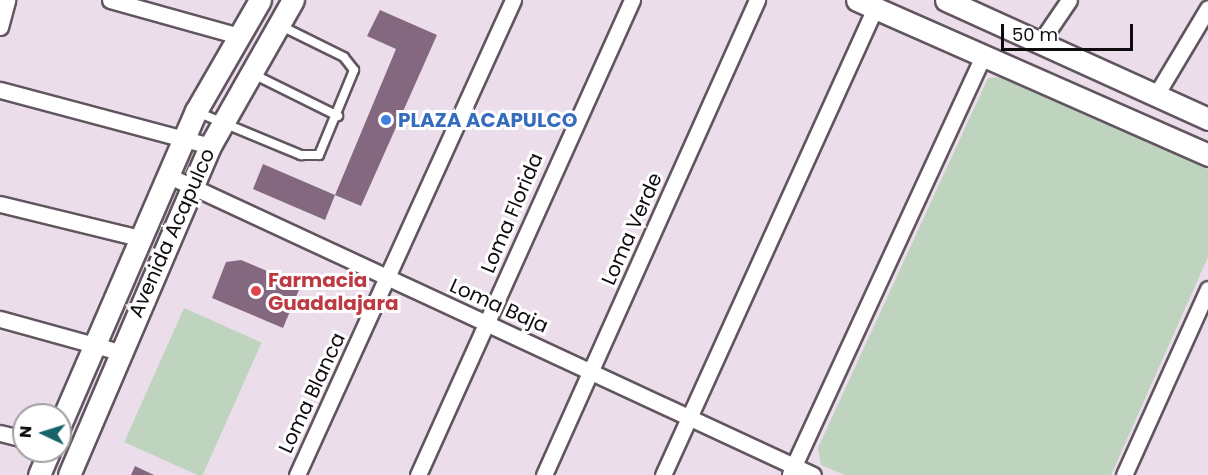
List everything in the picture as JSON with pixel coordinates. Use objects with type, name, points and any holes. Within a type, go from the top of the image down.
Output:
[{"type":"main road","name":"Avenida Acapulco","points":[[69,403],[183,138],[196,111],[260,0]]},
{"type":"main road","name":"Avenida Acapulco","points":[[69,475],[210,146],[293,0]]},
{"type":"main road","points":[[946,0],[1208,119]]},
{"type":"main road","points":[[866,4],[1208,154]]},
{"type":"street","points":[[0,27],[7,0]]},
{"type":"street","points":[[110,0],[239,36]]},
{"type":"street","name":"Loma Blanca","points":[[297,475],[513,0]]},
{"type":"street","name":"Loma Florida","points":[[418,475],[632,0]]},
{"type":"street","name":"Loma Verde","points":[[544,475],[757,0]]},
{"type":"street","points":[[1039,44],[1069,0]]},
{"type":"street","points":[[663,475],[866,4]]},
{"type":"street","points":[[1156,95],[1208,8]]},
{"type":"street","points":[[792,471],[984,54]]},
{"type":"street","points":[[0,90],[210,146]]},
{"type":"street","name":"Loma Baja","points":[[167,175],[487,325],[593,370],[792,471],[813,475]]},
{"type":"street","points":[[0,204],[140,238]]},
{"type":"street","points":[[1124,475],[1208,289]]},
{"type":"street","points":[[0,319],[120,352]]},
{"type":"lane","points":[[196,111],[311,157],[324,147],[353,80],[351,63],[278,25]]},
{"type":"lane","points":[[250,72],[338,116]]},
{"type":"green space","points":[[1004,77],[1208,169],[1208,257],[1111,475],[845,475],[821,465],[818,448],[988,78]]},
{"type":"green space","points":[[184,308],[262,343],[203,475],[198,475],[124,442]]},
{"type":"building","points":[[380,10],[437,35],[361,206],[335,195],[396,49],[367,36]]},
{"type":"building","points":[[263,164],[335,195],[325,220],[253,189]]},
{"type":"building","name":"Farmacia Guadalajara","points":[[241,260],[301,285],[283,328],[212,298],[226,262]]},
{"type":"building","points":[[135,466],[154,475],[131,475]]},
{"type":"place","name":"PLAZA ACAPULCO","points":[[386,120]]},
{"type":"place","name":"Farmacia Guadalajara","points":[[256,291]]}]
